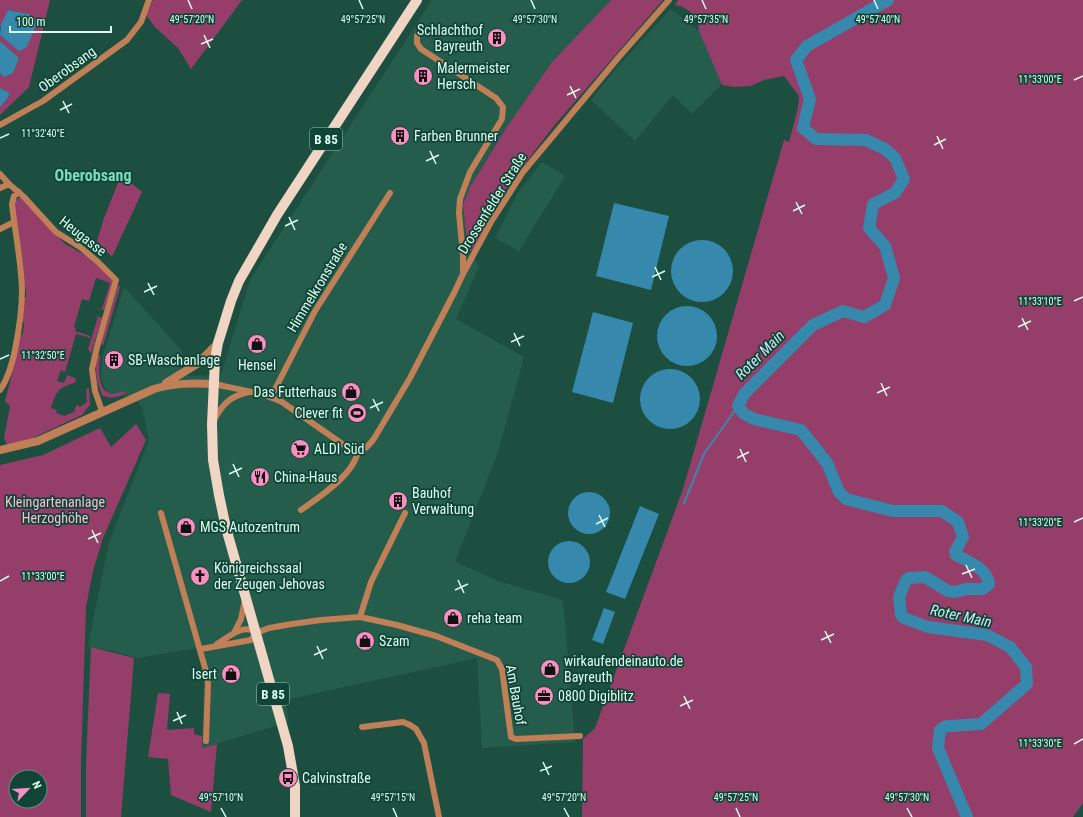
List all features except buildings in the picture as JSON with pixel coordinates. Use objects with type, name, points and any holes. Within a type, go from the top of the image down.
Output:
[{"type":"main road","name":"B 85","points":[[295,817],[296,797],[288,746],[226,528],[219,495],[213,460],[212,424],[215,360],[218,343],[236,288],[251,258],[277,215],[417,0]]},
{"type":"street","name":"Oberobsang","points":[[0,125],[43,101],[127,40],[141,22],[149,0]]},
{"type":"street","name":"Drossenfelder Straße","points":[[301,510],[327,491],[344,475],[357,458],[358,451],[365,449],[370,444],[410,378],[491,222],[523,172],[668,0]]},
{"type":"street","name":"Drossenfelder Straße","points":[[417,36],[417,43],[421,49],[496,98],[503,107],[502,120],[470,172],[460,199],[458,213],[463,256],[463,274]]},
{"type":"street","points":[[0,174],[19,192],[14,196],[12,204],[21,271],[22,290],[20,314],[12,362],[4,384],[0,390]]},
{"type":"street","points":[[0,188],[9,184]]},
{"type":"street","name":"Heugasse","points":[[19,192],[56,232],[80,247],[116,280],[96,347],[92,369],[95,391],[102,411]]},
{"type":"street","name":"Himmelkronstraße","points":[[271,397],[315,311],[390,193]]},
{"type":"street","points":[[0,229],[14,222]]},
{"type":"street","points":[[0,450],[38,441],[154,389],[192,368],[218,343]]},
{"type":"street","points":[[154,389],[167,385],[183,383],[214,384],[271,397],[282,402],[351,450],[358,451]]},
{"type":"street","points":[[212,424],[217,414],[229,399],[251,392]]},
{"type":"street","points":[[161,513],[201,650],[208,684],[206,741]]},
{"type":"street","points":[[360,617],[371,582],[405,513]]},
{"type":"street","points":[[231,635],[239,624],[245,597]]},
{"type":"street","name":"Am Bauhof","points":[[256,633],[269,628],[313,621],[360,617],[396,624],[436,636],[497,660],[502,669],[511,737],[516,740],[580,736]]},
{"type":"street","points":[[201,650],[212,646],[231,635],[248,629],[256,633],[251,640],[212,646]]},
{"type":"street","points":[[362,727],[403,722],[416,729],[424,743],[439,817]]},
{"type":"shaded area","points":[[432,0],[611,0],[552,62],[506,128],[477,174],[463,205],[468,249],[479,266],[456,319],[524,357],[498,452],[455,562],[501,582],[563,600],[575,742],[482,748],[477,658],[285,700],[289,722],[202,748],[204,677],[197,648],[137,658],[88,646],[109,542],[149,440],[142,407],[132,396],[108,395],[101,379],[102,359],[124,287],[182,351],[180,376],[221,375],[250,280]]},
{"type":"shaded area","points":[[671,9],[699,31],[720,77],[721,85],[692,114],[673,95],[635,141],[591,100],[620,64]]},
{"type":"shaded area","points":[[542,162],[565,176],[519,251],[495,238],[519,191]]},
{"type":"green space","points":[[0,0],[50,0],[29,87],[0,115],[0,107],[10,93],[0,88],[0,73],[4,77],[13,73],[19,58],[0,41],[0,35],[19,50],[29,14],[8,10],[0,28]]},
{"type":"green space","points":[[153,0],[242,0],[191,69],[178,48],[155,27],[146,15]]},
{"type":"green space","points":[[611,0],[663,0],[553,127],[505,190],[472,251],[468,250],[463,205],[470,187],[506,128],[552,62]]},
{"type":"green space","points":[[678,0],[1083,0],[1083,803],[1073,817],[582,817],[583,739],[595,728],[683,489],[784,140],[789,142],[798,108],[799,96],[784,76],[764,80],[751,86],[734,87],[722,85],[699,31],[695,17],[685,8],[675,5]]},
{"type":"green space","points":[[122,175],[142,192],[112,257],[97,241],[104,218]]},
{"type":"green space","points":[[21,197],[65,244],[92,259],[113,282],[104,310],[95,308],[102,309],[110,283],[96,278],[89,301],[82,299],[74,327],[76,328],[75,331],[90,336],[90,339],[88,337],[76,334],[65,372],[61,370],[57,381],[64,383],[67,375],[75,378],[76,382],[59,390],[51,408],[57,410],[56,413],[64,416],[74,412],[77,404],[80,407],[87,402],[86,389],[89,388],[90,405],[82,415],[9,449],[4,438],[10,406],[5,401],[20,337],[23,333],[23,300],[26,297],[26,289],[23,284],[22,257],[14,204],[16,200]]},
{"type":"green space","points":[[118,285],[120,287],[103,346],[101,343]]},
{"type":"green space","points":[[93,314],[102,318],[91,354],[88,349],[98,317]]},
{"type":"green space","points":[[100,355],[100,378],[103,388],[112,394],[127,392],[115,397],[105,397],[102,395],[97,381],[96,371],[97,356]]},
{"type":"green space","name":"Kleingartenanlage Herzoghöhe","points":[[136,424],[146,440],[103,538],[93,571],[86,607],[81,761],[81,817],[0,817],[0,465],[43,455],[100,428],[111,447]]},
{"type":"green space","points":[[91,647],[134,658],[121,817],[86,817],[86,762]]},
{"type":"green space","points":[[158,693],[170,694],[167,730],[194,728],[194,734],[202,736],[202,748],[217,744],[211,812],[171,795],[168,759],[148,757]]},
{"type":"water","points":[[8,10],[29,14],[37,22],[27,47],[19,51],[0,35],[1,24]]},
{"type":"water","points":[[0,41],[19,58],[13,73],[4,77],[0,73]]},
{"type":"water","points":[[0,88],[10,93],[0,107]]},
{"type":"water","points":[[614,203],[669,216],[651,290],[596,276]]},
{"type":"water","points":[[696,240],[708,240],[724,249],[731,259],[733,271],[731,283],[724,293],[708,302],[696,302],[685,297],[676,288],[671,277],[671,265],[676,254],[685,245]]},
{"type":"water","points":[[681,306],[693,306],[709,314],[715,324],[717,336],[715,348],[709,358],[693,366],[681,366],[665,358],[657,342],[657,330],[665,314]]},
{"type":"water","points":[[593,312],[633,323],[613,403],[572,392]]},
{"type":"water","points":[[664,369],[676,369],[687,374],[695,382],[700,393],[698,411],[687,424],[676,429],[664,429],[653,424],[645,416],[640,405],[640,393],[645,382],[653,374]]},
{"type":"water","points":[[589,492],[604,498],[610,513],[604,528],[589,534],[574,528],[568,513],[574,498]]},
{"type":"water","points":[[640,506],[659,514],[625,599],[606,592]]},
{"type":"water","points":[[565,541],[573,541],[581,544],[587,550],[590,562],[587,574],[581,580],[573,583],[565,583],[557,580],[551,574],[548,566],[548,558],[551,550],[557,544]]},
{"type":"water","points":[[604,608],[615,612],[603,644],[592,640]]},
{"type":"waterway","name":"Roter Main","points":[[888,0],[807,46],[796,60],[810,99],[803,128],[816,139],[866,140],[885,149],[895,158],[904,179],[895,193],[873,204],[869,228],[885,246],[894,278],[885,305],[864,317],[843,311],[813,325],[744,394],[738,406],[743,413],[754,419],[801,430],[827,463],[839,492],[846,499],[893,511],[942,511],[958,522],[963,537],[955,552],[956,555],[977,566],[988,578],[989,584],[983,589],[966,589],[955,592],[948,591],[925,577],[909,578],[906,580],[899,597],[901,615],[904,618],[928,627],[987,635],[1010,647],[1026,667],[1027,684],[981,724],[949,726],[940,730],[938,748],[967,817]]},
{"type":"waterway","points":[[684,503],[704,454],[738,406]]},
{"type":"place","name":"Schlachthof Bayreuth","points":[[497,38]]},
{"type":"place","name":"Malermeister Hersch","points":[[423,76]]},
{"type":"place","name":"Farben Brunner","points":[[400,136]]},
{"type":"place","name":"Hensel","points":[[257,344]]},
{"type":"place","name":"SB-Waschanlage","points":[[114,360]]},
{"type":"place","name":"Das Futterhaus","points":[[351,392]]},
{"type":"place","name":"Clever fit","points":[[357,413]]},
{"type":"place","name":"ALDI Süd","points":[[300,449]]},
{"type":"place","name":"China-Haus","points":[[260,477]]},
{"type":"place","name":"Bauhof Verwaltung","points":[[398,501]]},
{"type":"place","name":"MGS Autozentrum","points":[[186,527]]},
{"type":"place","name":"Königreichssaal der Zeugen Jehovas","points":[[200,576]]},
{"type":"place","name":"reha team","points":[[453,618]]},
{"type":"place","name":"Szam","points":[[365,641]]},
{"type":"place","name":"wirkaufendeinauto.de Bayreuth","points":[[550,669]]},
{"type":"place","name":"Isert","points":[[231,674]]},
{"type":"place","name":"0800 Digiblitz","points":[[544,696]]},
{"type":"place","name":"Calvinstraße","points":[[288,778]]},
{"type":"district","name":"Oberobsang","points":[[93,175]]}]
